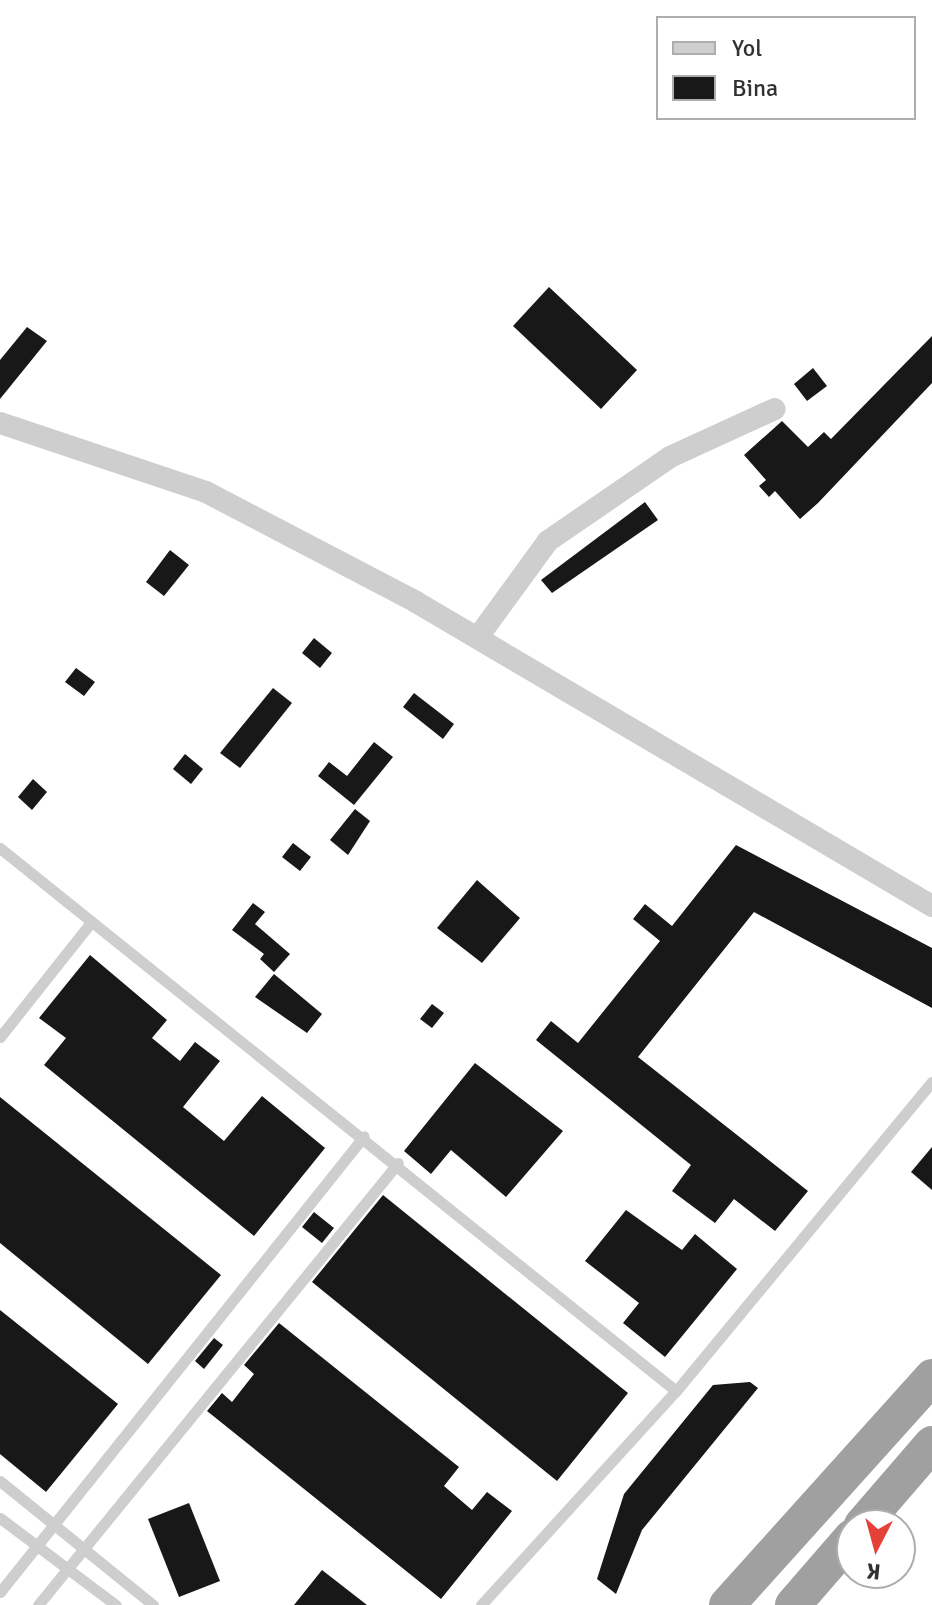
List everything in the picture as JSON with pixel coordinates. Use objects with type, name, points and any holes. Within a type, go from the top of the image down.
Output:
[{"type":"highway","points":[[727,1605],[932,1377]]},
{"type":"highway","points":[[876,1509],[932,1444]]},
{"type":"highway","points":[[793,1605],[836,1555]]},
{"type":"street","points":[[478,637],[548,541],[670,457],[775,409]]},
{"type":"street","points":[[0,423],[206,492],[478,637],[932,906]]},
{"type":"lane","points":[[0,848],[398,1163],[676,1391]]},
{"type":"lane","points":[[0,1037],[91,922]]},
{"type":"lane","points":[[481,1605],[676,1391],[932,1082]]},
{"type":"lane","points":[[0,1592],[56,1526],[364,1136]]},
{"type":"lane","points":[[38,1605],[398,1163]]},
{"type":"lane","points":[[0,1481],[153,1605]]},
{"type":"lane","points":[[0,1518],[36,1548],[69,1566],[116,1605]]},
{"type":"building","points":[[549,287],[637,370],[601,409],[513,326]]},
{"type":"building","points":[[27,327],[47,341],[0,399],[0,360]]},
{"type":"building","points":[[932,336],[932,383],[818,503],[800,519],[775,491],[769,497],[759,486],[766,480],[744,455],[782,421],[808,447],[824,432],[831,439]]},
{"type":"building","points":[[813,368],[827,386],[807,401],[794,384]]},
{"type":"building","points":[[645,502],[658,520],[552,593],[541,580]]},
{"type":"building","points":[[170,550],[189,565],[164,596],[146,582]]},
{"type":"building","points":[[314,638],[332,653],[320,668],[302,653]]},
{"type":"building","points":[[76,668],[95,682],[84,696],[65,682]]},
{"type":"building","points":[[273,688],[292,703],[240,768],[220,753]]},
{"type":"building","points":[[414,693],[454,724],[443,739],[403,707]]},
{"type":"building","points":[[374,742],[393,757],[354,805],[318,776],[329,762],[347,776]]},
{"type":"building","points":[[185,754],[203,769],[191,784],[173,769]]},
{"type":"building","points":[[33,779],[47,792],[32,810],[18,797]]},
{"type":"building","points":[[355,809],[370,821],[348,855],[330,840]]},
{"type":"building","points":[[293,843],[311,857],[300,871],[282,857]]},
{"type":"building","points":[[736,845],[932,948],[932,1008],[754,912],[638,1057],[808,1191],[775,1231],[734,1199],[715,1223],[672,1191],[691,1165],[536,1040],[551,1021],[578,1043],[660,941],[633,919],[645,904],[672,926]]},
{"type":"building","points":[[477,880],[520,918],[482,963],[437,928]]},
{"type":"building","points":[[253,903],[265,912],[255,924],[290,954],[274,972],[260,959],[264,954],[232,930]]},
{"type":"building","points":[[90,955],[167,1020],[152,1038],[180,1061],[195,1042],[220,1061],[183,1107],[224,1141],[262,1096],[325,1148],[254,1236],[44,1065],[66,1038],[39,1018]]},
{"type":"building","points":[[274,974],[322,1014],[307,1033],[255,997]]},
{"type":"building","points":[[432,1004],[444,1013],[432,1028],[420,1019]]},
{"type":"building","points":[[475,1063],[563,1131],[506,1197],[451,1150],[431,1174],[404,1151]]},
{"type":"building","points":[[0,1097],[221,1275],[148,1364],[0,1243]]},
{"type":"building","points":[[932,1147],[932,1190],[911,1172]]},
{"type":"building","points":[[383,1195],[628,1393],[557,1481],[312,1282]]},
{"type":"building","points":[[626,1210],[682,1250],[695,1234],[737,1269],[665,1357],[623,1323],[639,1303],[585,1261]]},
{"type":"building","points":[[314,1212],[334,1228],[322,1243],[302,1227]]},
{"type":"building","points":[[0,1310],[118,1404],[46,1492],[0,1454]]},
{"type":"building","points":[[279,1323],[459,1467],[444,1486],[472,1510],[487,1492],[512,1511],[441,1599],[207,1411],[222,1393],[232,1402],[254,1374],[244,1365]]},
{"type":"building","points":[[214,1338],[223,1345],[204,1369],[195,1361]]},
{"type":"building","points":[[750,1382],[758,1388],[642,1530],[616,1594],[597,1579],[624,1494],[713,1385]]},
{"type":"building","points":[[189,1503],[220,1581],[179,1597],[148,1519]]},
{"type":"building","points":[[322,1570],[367,1605],[294,1605]]}]
